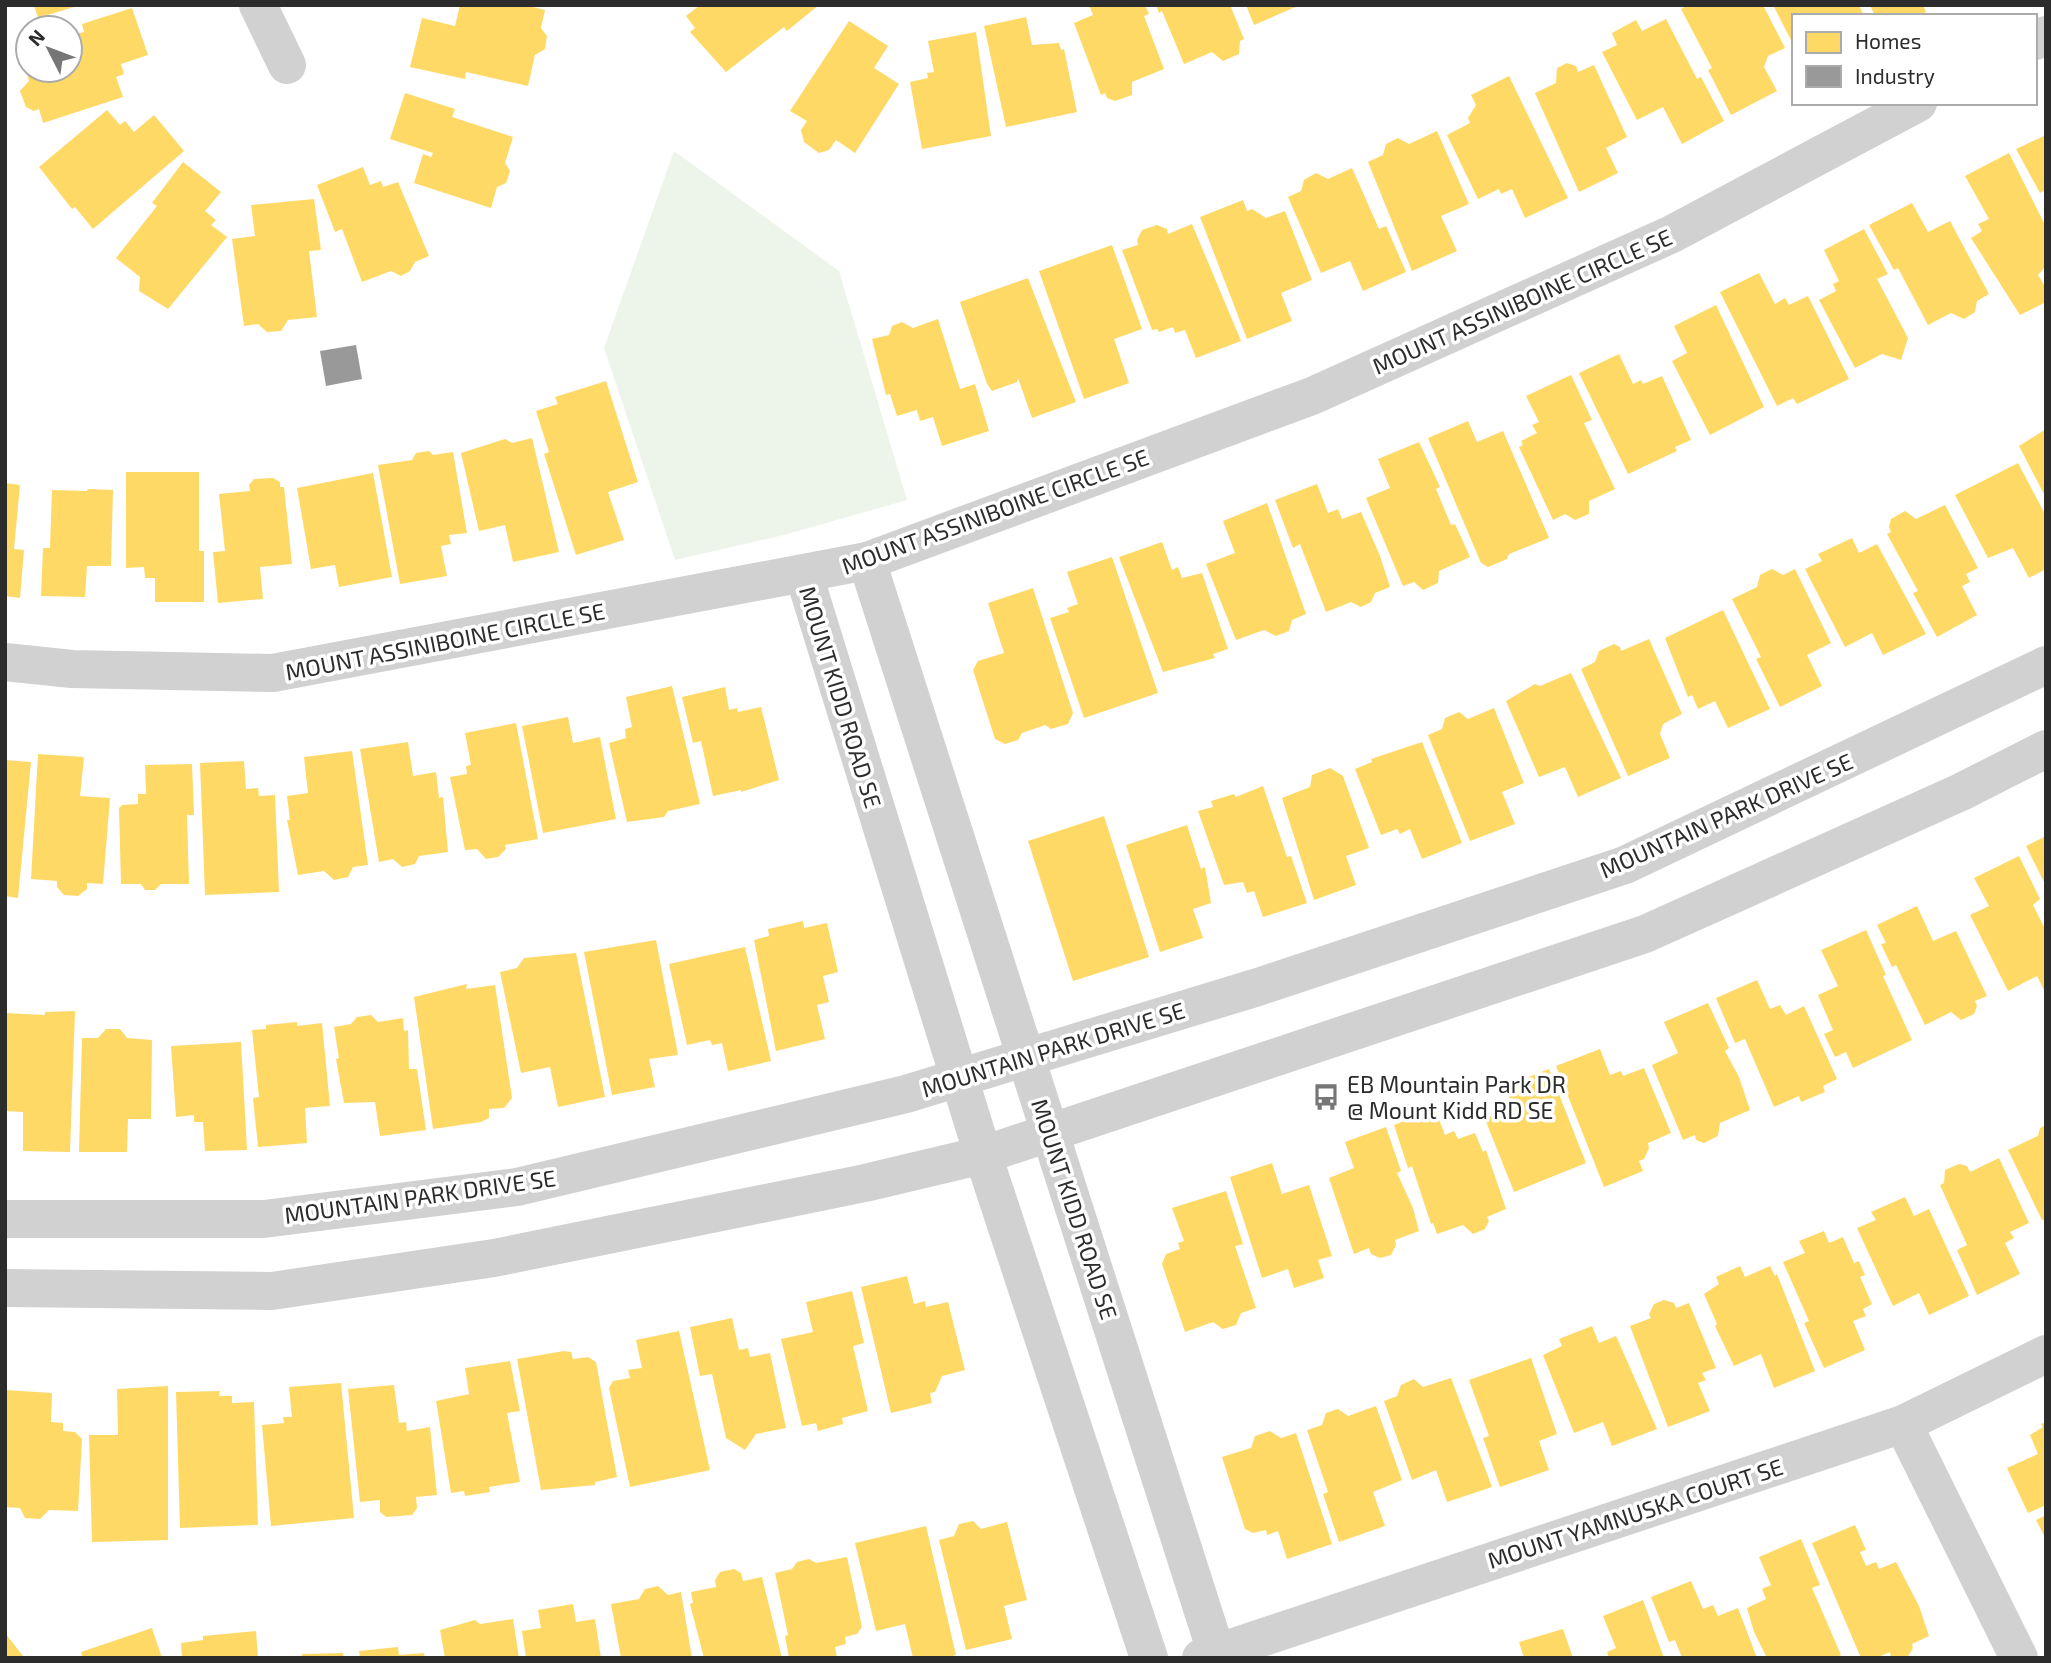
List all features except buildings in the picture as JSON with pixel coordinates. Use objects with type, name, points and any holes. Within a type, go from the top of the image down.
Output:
[{"type":"street","points":[[258,5],[287,65]]},
{"type":"street","name":"MOUNT ASSINIBOINE CIRCLE SE","points":[[5,662],[72,669],[273,673],[867,561],[1312,396],[1672,234],[1914,105]]},
{"type":"street","name":"MOUNT KIDD ROAD SE","points":[[867,561],[1028,1057],[1212,1656]]},
{"type":"street","name":"MOUNT KIDD ROAD SE","points":[[804,575],[958,1077],[1149,1658]]},
{"type":"street","name":"MOUNTAIN PARK DRIVE SE","points":[[5,1219],[264,1219],[517,1186],[892,1097],[1258,987],[1625,864],[2046,664]]},
{"type":"street","points":[[5,1288],[272,1291],[494,1258],[865,1183],[983,1155],[1051,1135],[1645,933],[1961,792],[2046,749]]},
{"type":"street","name":"MOUNT YAMNUSKA COURT SE","points":[[1212,1656],[1903,1424],[2046,1354]]},
{"type":"street","points":[[1903,1424],[2019,1658]]},
{"type":"shaded area","points":[[674,151],[839,271],[907,500],[784,535],[675,560],[604,348]]},
{"type":"place","name":"EB Mountain Park DR @ Mount Kidd RD SE","points":[[1326,1097]]}]
